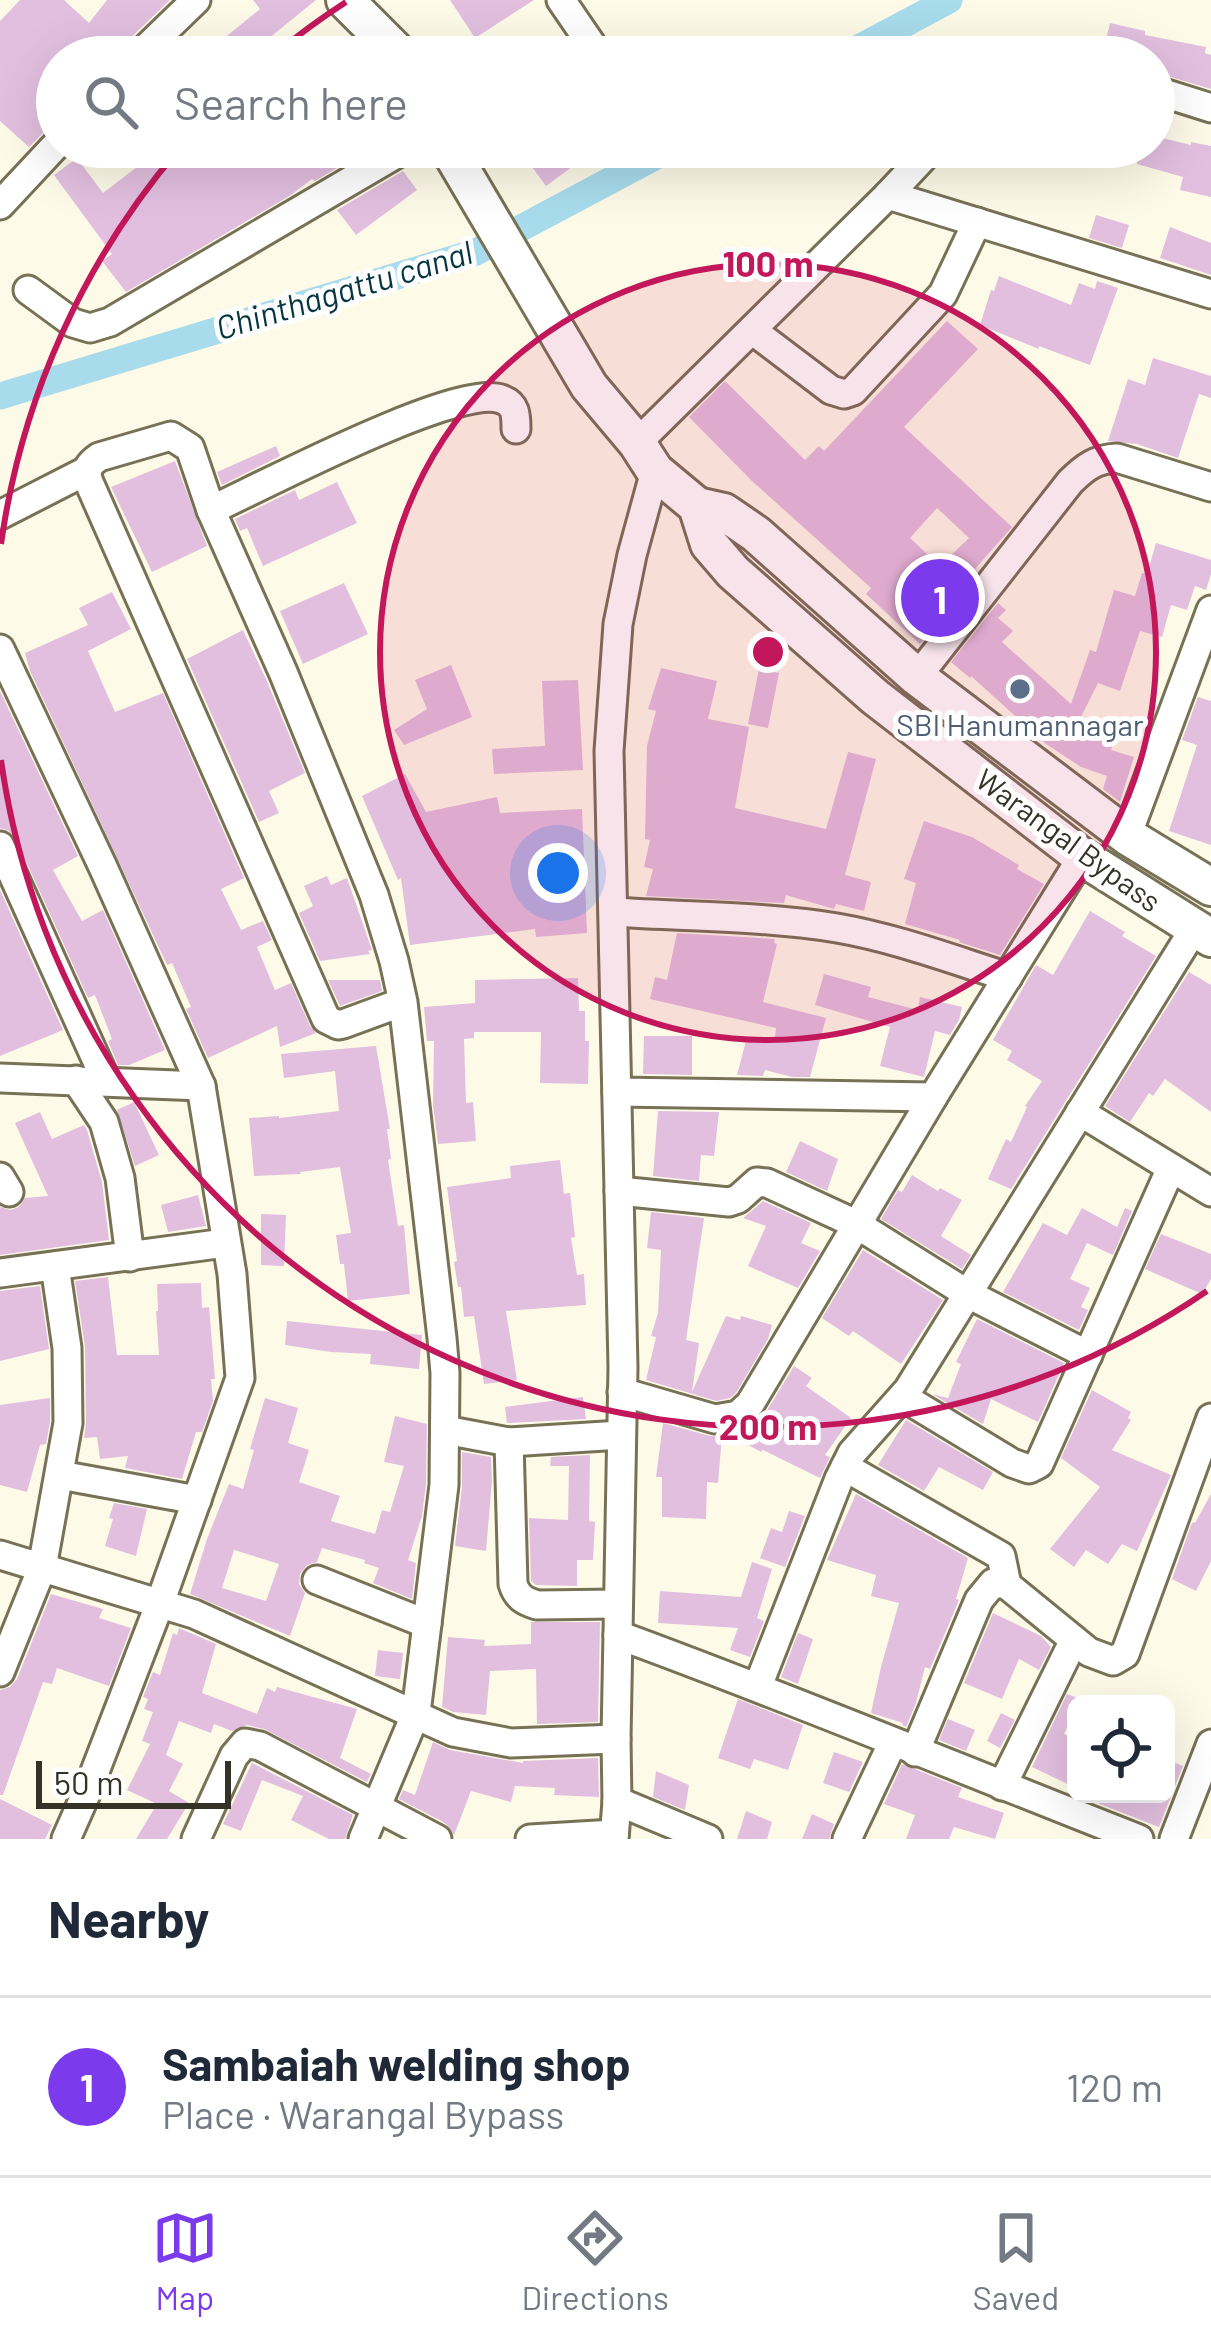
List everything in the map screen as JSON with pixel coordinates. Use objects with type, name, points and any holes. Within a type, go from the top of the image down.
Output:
[{"type":"main road","points":[[345,0],[380,36]]},
{"type":"main road","points":[[373,0],[390,36]]},
{"type":"main road","name":"Warangal Bypass","points":[[461,168],[590,386],[646,457],[697,506],[709,544],[733,572],[875,697],[1082,857],[1203,933]]},
{"type":"main road","points":[[697,506],[724,512],[756,534],[916,677],[1127,836],[1211,887]]},
{"type":"street","points":[[158,36],[196,0]]},
{"type":"street","points":[[561,0],[586,36]]},
{"type":"street","points":[[1175,97],[1211,108]]},
{"type":"street","points":[[0,205],[36,167]]},
{"type":"street","points":[[28,290],[73,323],[90,328],[110,322],[372,168]]},
{"type":"street","points":[[530,1839],[614,1837],[622,1392],[609,751],[618,624],[646,457],[752,330],[913,168]]},
{"type":"street","points":[[888,195],[1211,294]]},
{"type":"street","points":[[752,330],[831,390],[853,391],[943,294],[976,222]]},
{"type":"street","points":[[211,510],[454,401],[499,398],[516,412],[516,429]]},
{"type":"street","points":[[364,1839],[416,1713],[444,1485],[442,1338],[403,1002],[374,895],[211,510],[190,448],[171,436],[99,457],[89,464],[88,480],[326,1019],[344,1024],[403,1002]]},
{"type":"street","points":[[916,677],[1084,468],[1101,458],[1117,458],[1211,487]]},
{"type":"street","points":[[0,515],[86,471]]},
{"type":"street","points":[[1127,836],[1211,610]]},
{"type":"street","points":[[0,649],[201,1086],[232,1274],[240,1378],[160,1604],[66,1839]]},
{"type":"street","points":[[0,846],[106,1081]]},
{"type":"street","points":[[622,1392],[715,1419],[738,1415],[750,1404],[1082,857]]},
{"type":"street","points":[[614,912],[823,926],[890,939],[1007,976]]},
{"type":"street","points":[[758,1686],[852,1453],[903,1397],[1080,1112],[1203,933]]},
{"type":"street","points":[[0,1078],[201,1086]]},
{"type":"street","points":[[76,1080],[104,1122],[120,1178],[130,1256]]},
{"type":"street","points":[[617,1092],[933,1097]]},
{"type":"street","points":[[1080,1112],[1211,1192]]},
{"type":"street","points":[[903,1397],[1012,1463],[1029,1469],[1039,1464],[1171,1168]]},
{"type":"street","points":[[619,1192],[729,1202],[757,1182],[767,1183],[856,1224],[968,1294],[1088,1355]]},
{"type":"street","points":[[0,1273],[225,1243]]},
{"type":"street","points":[[0,1672],[43,1568],[68,1424],[67,1348],[55,1266]]},
{"type":"street","points":[[848,1839],[993,1582],[1007,1585],[1100,1658],[1113,1661],[1125,1654],[1211,1418]]},
{"type":"street","points":[[446,1430],[509,1442],[621,1435]]},
{"type":"street","points":[[509,1442],[516,1594],[537,1605],[618,1604]]},
{"type":"street","points":[[845,1467],[1001,1556],[1007,1585]]},
{"type":"street","points":[[60,1475],[197,1500]]},
{"type":"street","points":[[0,1555],[194,1614],[453,1732],[512,1743],[616,1738]]},
{"type":"street","points":[[317,1580],[427,1624]]},
{"type":"street","points":[[618,1635],[758,1686],[1138,1839]]},
{"type":"street","points":[[1002,1786],[1074,1640]]},
{"type":"street","points":[[196,1839],[244,1743],[260,1746],[437,1839]]},
{"type":"street","points":[[1174,1839],[1211,1744]]},
{"type":"street","points":[[617,1801],[708,1839]]},
{"type":"building","points":[[20,0],[64,0],[89,23],[107,0],[170,0],[132,36],[36,36],[36,140],[29,147],[0,121],[0,21]]},
{"type":"building","points":[[253,0],[316,0],[272,36],[227,36],[260,9]]},
{"type":"building","points":[[450,0],[534,0],[478,36]]},
{"type":"building","points":[[1110,23],[1150,36],[1107,36]]},
{"type":"building","points":[[1175,41],[1206,47],[1205,53],[1211,55],[1211,89],[1175,78]]},
{"type":"building","points":[[1175,141],[1211,146],[1211,197],[1180,190],[1183,177],[1151,168],[1175,168]]},
{"type":"building","points":[[63,168],[84,168],[103,193],[136,168],[337,168],[126,292],[102,261],[112,254],[54,175]]},
{"type":"building","points":[[533,168],[570,168],[546,186]]},
{"type":"building","points":[[403,171],[417,190],[356,235],[337,210]]},
{"type":"building","points":[[1096,215],[1129,225],[1122,248],[1089,238]]},
{"type":"building","points":[[1170,227],[1211,243],[1211,275],[1160,258]]},
{"type":"building","points":[[999,276],[1071,305],[1079,283],[1095,289],[1097,281],[1118,288],[1090,365],[980,325]]},
{"type":"building","points":[[947,321],[978,349],[904,427],[1012,527],[920,644],[866,594],[871,588],[689,417],[725,381],[805,460],[819,446],[824,451]],"holes":[[[937,508],[969,538],[940,566],[910,538]]]},
{"type":"building","points":[[1153,358],[1211,376],[1211,398],[1199,394],[1178,458],[1137,444],[1108,441],[1128,379],[1145,385]]},
{"type":"building","points":[[276,446],[280,456],[222,485],[217,472]]},
{"type":"building","points":[[175,461],[207,546],[152,572],[111,487]]},
{"type":"building","points":[[337,482],[357,523],[263,566],[247,528],[240,531],[235,519],[295,490],[299,500]]},
{"type":"building","points":[[1156,543],[1211,560],[1211,574],[1206,590],[1195,586],[1187,610],[1171,605],[1162,637],[1140,631],[1120,691],[1098,683],[1078,723],[1114,741],[1111,750],[1134,757],[1120,802],[1103,789],[1107,776],[1081,767],[1046,744],[951,662],[998,603],[1006,610],[998,618],[1013,631],[1002,642],[1071,704],[1090,650],[1096,652],[1114,590],[1135,596]]},
{"type":"building","points":[[344,583],[368,634],[303,664],[280,611]]},
{"type":"building","points":[[112,592],[131,629],[88,651],[115,712],[163,693],[244,878],[221,889],[241,930],[263,921],[272,940],[257,947],[275,990],[291,983],[316,1033],[280,1047],[277,1026],[208,1058],[172,963],[167,965],[25,653],[88,625],[79,608]]},
{"type":"building","points":[[243,630],[305,773],[269,791],[279,813],[259,822],[187,659]]},
{"type":"building","points":[[451,665],[472,717],[404,745],[394,730],[427,709],[415,680]]},
{"type":"building","points":[[661,668],[717,681],[708,719],[749,727],[735,808],[826,829],[848,752],[876,759],[845,875],[871,882],[864,911],[836,904],[834,909],[786,895],[784,903],[646,896],[653,869],[644,867],[650,840],[645,839],[647,746],[656,711],[648,709]]},
{"type":"building","points":[[759,669],[779,673],[768,728],[748,724]]},
{"type":"building","points":[[578,680],[583,770],[494,774],[492,749],[545,746],[542,681]]},
{"type":"building","points":[[0,691],[78,856],[53,870],[82,921],[103,910],[165,1050],[129,1065],[118,1065],[95,995],[88,998],[16,839],[0,828]]},
{"type":"building","points":[[1198,697],[1211,701],[1211,845],[1169,831],[1197,745],[1182,740]]},
{"type":"building","points":[[405,774],[426,812],[497,797],[500,813],[582,809],[587,933],[536,937],[535,929],[410,945],[401,878],[398,880],[362,796]]},
{"type":"building","points":[[924,821],[972,837],[1044,884],[1000,955],[905,924],[916,883],[904,879]]},
{"type":"building","points":[[327,876],[331,885],[347,878],[370,954],[320,961],[299,913],[313,906],[304,886]]},
{"type":"building","points":[[0,890],[63,1030],[0,1056]]},
{"type":"building","points":[[1090,911],[1156,956],[1011,1189],[988,1179],[1042,1081],[1007,1060],[1012,1051],[993,1040],[1036,965],[1053,975]]},
{"type":"building","points":[[677,933],[775,939],[763,1002],[826,1018],[810,1077],[765,1070],[763,1076],[737,1075],[747,1037],[775,1037],[776,1028],[650,999],[655,977],[667,980]]},
{"type":"building","points":[[1189,972],[1211,985],[1211,1112],[1165,1079],[1130,1122],[1105,1106]]},
{"type":"building","points":[[824,974],[871,987],[868,997],[918,1010],[920,997],[962,1007],[950,1035],[935,1031],[924,1077],[880,1066],[890,1027],[815,1005]]},
{"type":"building","points":[[578,978],[579,1011],[585,1011],[585,1041],[589,1041],[588,1084],[540,1083],[541,1032],[474,1032],[474,1038],[464,1039],[466,1103],[473,1102],[476,1141],[438,1144],[434,1041],[427,1041],[424,1007],[475,1003],[475,980]]},
{"type":"building","points":[[328,980],[380,980],[382,991],[340,1006]]},
{"type":"building","points":[[644,1036],[692,1036],[692,1075],[643,1074]]},
{"type":"building","points":[[376,1046],[410,1294],[348,1301],[336,1235],[351,1233],[340,1167],[254,1176],[249,1118],[339,1111],[335,1071],[284,1078],[281,1054]]},
{"type":"building","points":[[134,1102],[159,1155],[135,1166],[117,1110]]},
{"type":"building","points":[[658,1111],[719,1112],[714,1156],[701,1155],[699,1181],[653,1176]]},
{"type":"building","points":[[40,1112],[52,1139],[84,1125],[87,1130],[102,1182],[109,1240],[0,1255],[0,1207],[10,1210],[25,1198],[48,1196],[15,1123]]},
{"type":"building","points":[[800,1141],[838,1159],[827,1191],[786,1172]]},
{"type":"building","points":[[560,1160],[564,1194],[570,1193],[575,1237],[571,1238],[577,1275],[584,1274],[586,1305],[506,1311],[517,1380],[484,1384],[474,1316],[464,1317],[458,1287],[447,1187],[511,1178],[510,1166]]},
{"type":"building","points":[[912,1175],[962,1200],[941,1236],[971,1255],[962,1269],[881,1219]]},
{"type":"building","points":[[198,1195],[206,1226],[168,1232],[161,1205]]},
{"type":"building","points":[[763,1201],[811,1223],[801,1243],[820,1251],[798,1288],[748,1266],[766,1226],[743,1218]]},
{"type":"building","points":[[1082,1208],[1117,1227],[1125,1208],[1132,1211],[1113,1255],[1087,1243],[1070,1279],[1090,1288],[1081,1307],[1088,1310],[1079,1330],[1003,1292],[1043,1223],[1067,1235]]},
{"type":"building","points":[[651,1212],[704,1218],[686,1340],[699,1343],[692,1392],[726,1316],[772,1325],[730,1398],[716,1401],[646,1380],[656,1337],[651,1336],[658,1313],[661,1250],[647,1248]]},
{"type":"building","points":[[261,1214],[286,1215],[284,1266],[261,1265]]},
{"type":"building","points":[[1161,1234],[1211,1254],[1211,1279],[1202,1294],[1145,1269]]},
{"type":"building","points":[[863,1250],[943,1300],[901,1364],[853,1331],[849,1336],[822,1318]]},
{"type":"building","points":[[108,1277],[117,1355],[159,1355],[157,1284],[201,1283],[202,1308],[209,1307],[213,1401],[202,1432],[196,1432],[182,1479],[125,1468],[128,1456],[100,1459],[97,1437],[84,1438],[85,1347],[75,1281]]},
{"type":"building","points":[[40,1286],[49,1349],[0,1361],[0,1291]]},
{"type":"building","points":[[977,1319],[1064,1363],[1038,1422],[991,1399],[983,1424],[932,1394],[948,1398],[961,1364],[956,1362]]},
{"type":"building","points":[[287,1321],[422,1335],[419,1369],[370,1364],[371,1354],[285,1345]]},
{"type":"building","points":[[794,1366],[812,1378],[806,1386],[851,1418],[825,1455],[830,1457],[820,1478],[730,1435],[749,1429],[763,1417]]},
{"type":"building","points":[[1092,1390],[1131,1412],[1112,1450],[1171,1475],[1137,1551],[1122,1544],[1108,1564],[1086,1550],[1074,1567],[1050,1549],[1100,1487],[1061,1458]]},
{"type":"building","points":[[583,1397],[586,1419],[507,1423],[505,1407]]},
{"type":"building","points":[[50,1398],[46,1444],[40,1445],[27,1492],[0,1485],[0,1405]]},
{"type":"building","points":[[265,1398],[298,1408],[288,1443],[309,1450],[299,1482],[340,1496],[331,1521],[375,1534],[382,1510],[390,1512],[404,1466],[384,1462],[395,1416],[427,1424],[422,1516],[408,1560],[416,1563],[412,1599],[373,1583],[379,1568],[365,1560],[322,1548],[317,1562],[300,1574],[305,1593],[290,1636],[190,1594],[229,1484],[243,1489],[254,1450],[250,1449]],"holes":[[[234,1550],[279,1564],[266,1601],[222,1588]]]},
{"type":"building","points":[[906,1420],[993,1472],[983,1490],[939,1467],[924,1491],[878,1465]]},
{"type":"building","points":[[663,1423],[722,1436],[718,1483],[707,1482],[706,1519],[662,1517],[662,1477],[656,1477]]},
{"type":"building","points":[[462,1452],[491,1457],[486,1551],[455,1546]]},
{"type":"building","points":[[590,1455],[593,1560],[577,1560],[577,1586],[536,1585],[531,1581],[529,1518],[568,1520],[569,1466],[550,1466],[551,1457]]},
{"type":"building","points":[[856,1494],[968,1558],[959,1600],[930,1669],[925,1667],[906,1727],[871,1713],[899,1603],[871,1596],[876,1575],[827,1560]]},
{"type":"building","points":[[1211,1494],[1211,1561],[1196,1591],[1172,1579],[1191,1525]]},
{"type":"building","points":[[114,1503],[147,1509],[136,1556],[105,1546]]},
{"type":"building","points":[[789,1511],[805,1516],[785,1567],[760,1558],[771,1528],[782,1532]]},
{"type":"building","points":[[752,1562],[772,1569],[757,1618],[764,1621],[750,1657],[730,1650],[738,1628],[658,1623],[660,1591],[741,1597]]},
{"type":"building","points":[[51,1594],[103,1609],[99,1618],[131,1628],[109,1686],[57,1668],[52,1684],[43,1682],[0,1795],[0,1690],[17,1679]]},
{"type":"building","points":[[993,1613],[1041,1636],[1051,1647],[1039,1670],[1019,1659],[1002,1699],[964,1683]]},
{"type":"building","points":[[531,1622],[600,1622],[598,1722],[537,1724],[536,1669],[490,1671],[486,1715],[442,1707],[448,1637],[485,1640],[484,1646],[531,1644]]},
{"type":"building","points":[[179,1628],[216,1644],[202,1693],[257,1714],[267,1688],[275,1692],[277,1687],[357,1709],[340,1758],[371,1774],[367,1782],[264,1729],[247,1725],[232,1731],[214,1724],[211,1733],[179,1721],[166,1755],[183,1764],[169,1791],[189,1803],[167,1839],[136,1839],[157,1804],[127,1790],[150,1744],[142,1741],[153,1712],[144,1709],[148,1699],[143,1697],[153,1672],[160,1675],[173,1633],[177,1635]]},
{"type":"building","points":[[798,1633],[813,1639],[798,1684],[781,1677]]},
{"type":"building","points":[[378,1650],[403,1653],[400,1679],[375,1676]]},
{"type":"building","points":[[1070,1695],[1064,1734],[1067,1784],[1032,1767]]},
{"type":"building","points":[[738,1699],[803,1725],[788,1770],[754,1759],[750,1769],[718,1758]]},
{"type":"building","points":[[1001,1713],[1015,1720],[1000,1748],[987,1741]]},
{"type":"building","points":[[948,1719],[975,1730],[966,1751],[939,1740]]},
{"type":"building","points":[[433,1742],[450,1750],[523,1763],[598,1758],[599,1797],[554,1795],[555,1788],[515,1786],[511,1802],[471,1791],[454,1835],[445,1823],[399,1799],[403,1790],[415,1795]]},
{"type":"building","points":[[834,1752],[863,1762],[849,1792],[823,1783]]},
{"type":"building","points":[[252,1763],[353,1815],[345,1839],[329,1839],[291,1820],[303,1796],[262,1780],[241,1831],[223,1824]]},
{"type":"building","points":[[1175,1763],[1183,1766],[1175,1786]]},
{"type":"building","points":[[902,1764],[962,1788],[958,1797],[1004,1813],[995,1839],[954,1827],[949,1839],[906,1839],[915,1815],[884,1804]]},
{"type":"building","points":[[656,1771],[689,1785],[685,1810],[653,1797]]},
{"type":"building","points":[[0,1799],[52,1825],[45,1839],[0,1839]]},
{"type":"building","points":[[1097,1803],[1168,1803],[1159,1827]]},
{"type":"building","points":[[746,1811],[772,1822],[767,1839],[737,1839]]},
{"type":"building","points":[[812,1814],[834,1824],[829,1839],[802,1839]]},
{"type":"waterway","name":"Chinthagattu canal","points":[[881,36],[949,0]]},
{"type":"waterway","name":"Chinthagattu canal","points":[[0,396],[476,252],[634,168]]},
{"type":"place","name":"Sambaiah welding shop","points":[[940,598]]},
{"type":"place","name":"SBI Hanumannagar","points":[[1020,689]]}]
